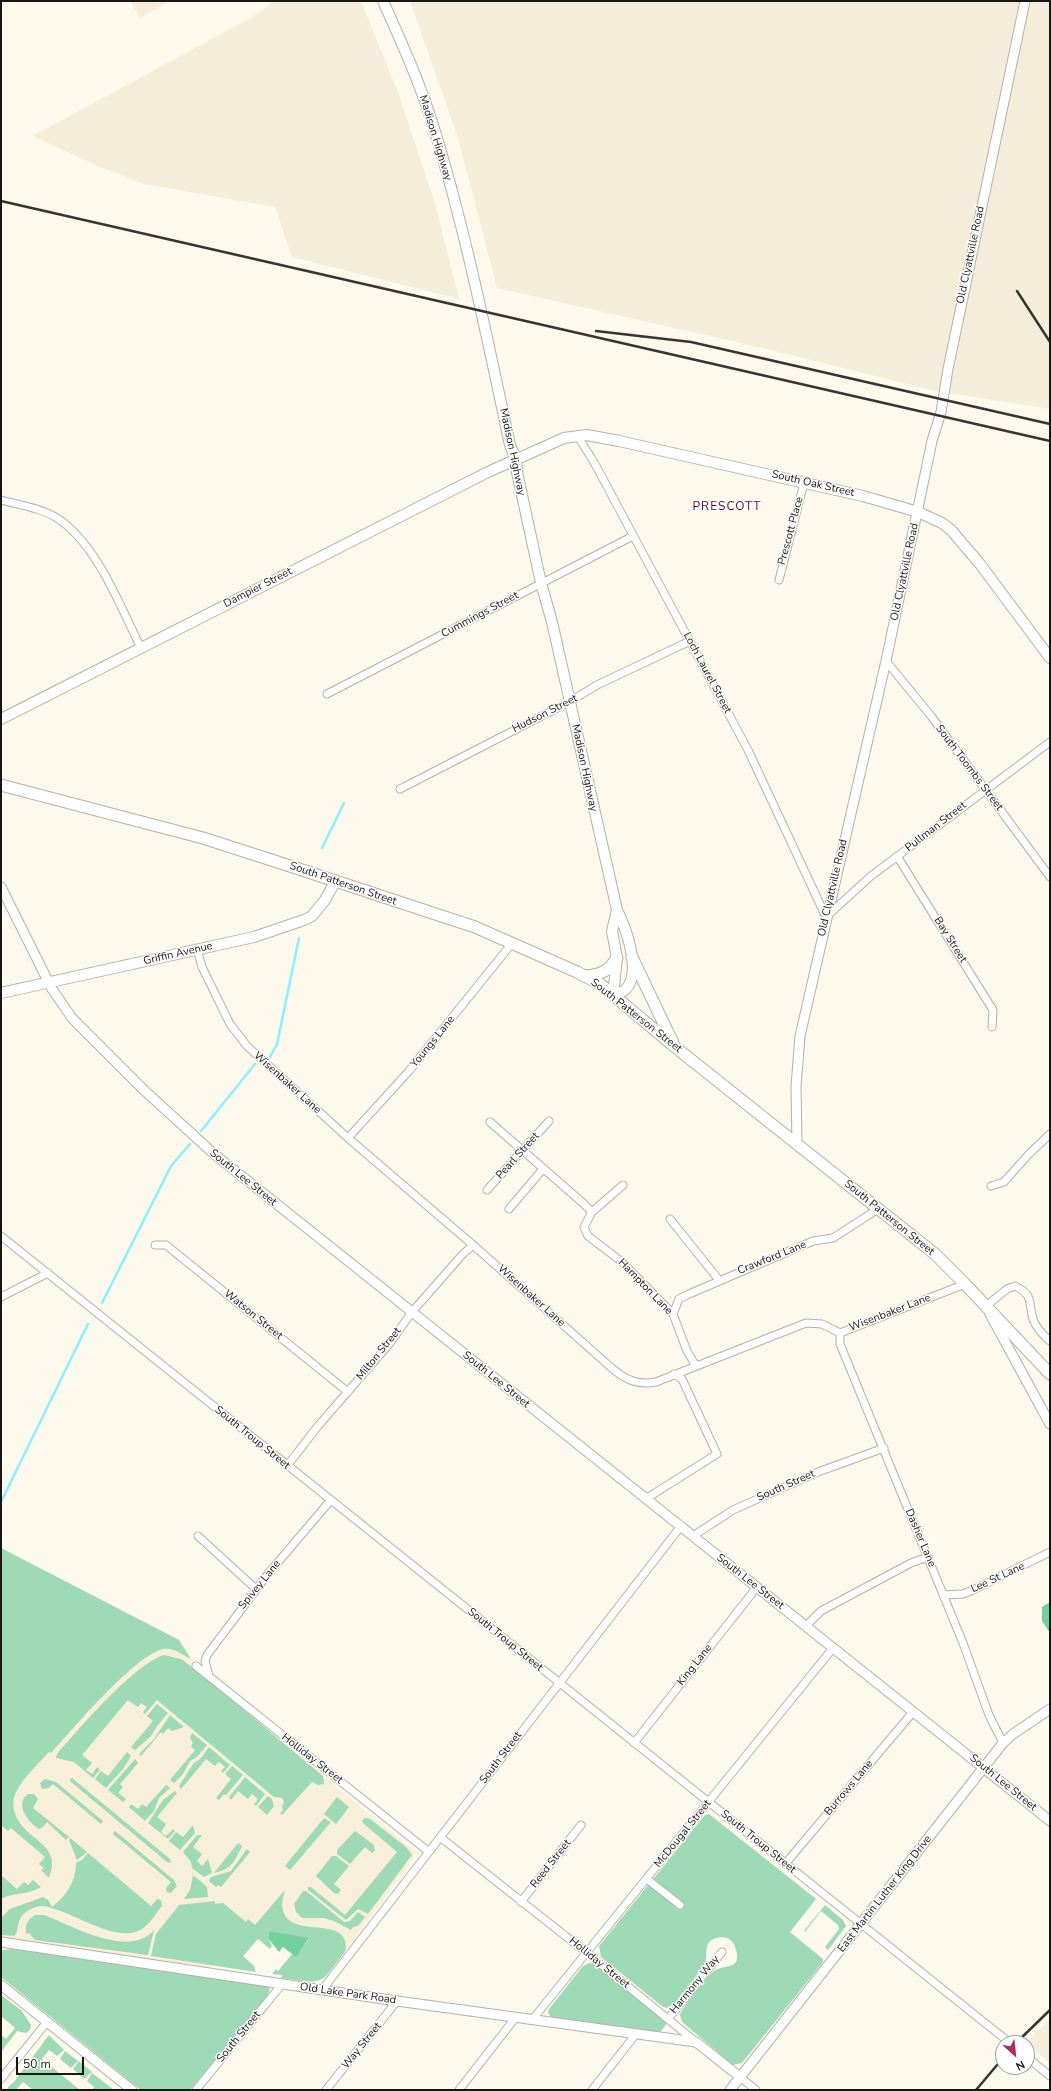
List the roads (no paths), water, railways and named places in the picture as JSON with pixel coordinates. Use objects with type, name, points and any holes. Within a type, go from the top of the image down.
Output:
[{"type":"main road","name":"Madison Highway","points":[[384,1],[422,93],[440,149],[478,303],[510,445],[516,460],[541,583],[546,596],[617,910],[625,926],[632,957],[632,980],[626,990],[613,996]]},
{"type":"main road","name":"South Oak Street","points":[[516,460],[564,438],[577,435],[618,441],[804,482],[864,496],[918,512],[942,523],[951,530],[980,564],[1050,658]]},
{"type":"main road","name":"Dampier Street","points":[[1,719],[366,533],[488,472],[516,460]]},
{"type":"main road","name":"South Patterson Street","points":[[1,785],[203,838],[476,927],[513,942],[600,984],[675,1047],[935,1254],[1050,1374]]},
{"type":"main road","name":"Griffin Avenue","points":[[1,993],[254,937],[312,916],[325,900],[335,882]]},
{"type":"main road","name":"Madison Highway","points":[[613,996],[617,958],[612,931],[617,910]]},
{"type":"main road","points":[[632,957],[675,1047]]},
{"type":"main road","points":[[585,976],[594,975],[611,967],[617,958]]},
{"type":"street","name":"Old Clyattville Road","points":[[797,1144],[796,1086],[800,1036],[826,917],[886,661],[932,441],[941,412],[949,362],[1025,1]]},
{"type":"street","name":"Loch Laurel Street","points":[[577,435],[595,464],[770,793],[826,917]]},
{"type":"street","name":"Prescott Place","points":[[779,580],[804,482]]},
{"type":"street","points":[[1,500],[46,513],[55,517],[71,529],[93,554],[141,648]]},
{"type":"street","name":"Cummings Street","points":[[327,694],[633,536]]},
{"type":"street","name":"Hudson Street","points":[[400,789],[569,702],[597,685],[690,641]]},
{"type":"street","name":"South Toombs Street","points":[[886,661],[931,716],[1050,877]]},
{"type":"street","name":"Pullman Street","points":[[826,917],[871,876],[984,789],[1050,742]]},
{"type":"street","name":"Bay Street","points":[[897,856],[993,1010],[992,1027]]},
{"type":"street","name":"South Lee Street","points":[[1,887],[60,1003],[88,1036],[185,1128],[240,1176],[647,1498],[912,1712],[1050,1821]]},
{"type":"street","name":"Youngs Lane","points":[[348,1138],[410,1071],[513,942]]},
{"type":"street","name":"Wisenbaker Lane","points":[[197,949],[215,995],[234,1030],[255,1054],[348,1138],[473,1245],[625,1379],[631,1382],[647,1383],[806,1324],[822,1324],[840,1333],[965,1284]]},
{"type":"street","name":"Pearl Street","points":[[487,1190],[549,1121]]},
{"type":"street","points":[[490,1122],[592,1212],[623,1185]]},
{"type":"street","points":[[991,1186],[1004,1182],[1032,1150],[1050,1134]]},
{"type":"street","points":[[509,1209],[543,1169]]},
{"type":"street","name":"Crawford Lane","points":[[673,1314],[678,1299],[719,1280],[813,1241],[833,1238],[878,1209]]},
{"type":"street","name":"Hampton Lane","points":[[592,1212],[584,1227],[588,1236],[622,1262],[673,1314],[687,1351],[696,1366]]},
{"type":"street","points":[[670,1219],[719,1280]]},
{"type":"street","name":"South Troup Street","points":[[1,1236],[330,1501],[1000,2035]]},
{"type":"street","name":"Watson Street","points":[[155,1245],[166,1245],[348,1392]]},
{"type":"street","name":"Milton Street","points":[[287,1466],[390,1344],[412,1312],[462,1255],[473,1245]]},
{"type":"street","points":[[1,1297],[48,1274]]},
{"type":"street","points":[[1050,1341],[1041,1333],[1033,1320],[1031,1301],[1025,1291],[1015,1286],[1007,1289],[986,1306],[1050,1424]]},
{"type":"street","name":"Dasher Lane","points":[[840,1333],[840,1344],[963,1643],[989,1715],[1003,1743]]},
{"type":"street","points":[[647,1498],[718,1454],[682,1380],[674,1374]]},
{"type":"street","name":"South Street","points":[[693,1536],[733,1510],[818,1472],[884,1448]]},
{"type":"street","name":"Spivey Lane","points":[[209,1676],[206,1661],[208,1655],[256,1589],[330,1501]]},
{"type":"street","name":"South Street","points":[[322,1990],[558,1683],[681,1526]]},
{"type":"street","points":[[198,1536],[256,1589]]},
{"type":"street","name":"Lee St Lane","points":[[943,1595],[963,1594],[973,1590],[1050,1552]]},
{"type":"street","points":[[806,1626],[821,1611],[911,1563],[928,1557]]},
{"type":"street","name":"King Lane","points":[[634,1743],[757,1587]]},
{"type":"street","name":"McDougal Street","points":[[532,2020],[833,1648]]},
{"type":"street","name":"Holliday Street","points":[[196,1666],[429,1852]]},
{"type":"street","name":"East Martin Luther King Drive","points":[[730,2090],[1003,1743],[1013,1734],[1050,1709]]},
{"type":"street","name":"Burrows Lane","points":[[786,1864],[912,1712]]},
{"type":"street","name":"Reed Street","points":[[521,1902],[581,1826]]},
{"type":"street","name":"Holliday Street","points":[[440,1837],[521,1902],[587,1952],[756,2090]]},
{"type":"street","points":[[647,1879],[680,1905]]},
{"type":"street","name":"Old Lake Park Road","points":[[1,1942],[397,2001],[696,2042]]},
{"type":"street","name":"Harmony Way","points":[[668,2019],[722,1952]]},
{"type":"street","name":"South Street","points":[[196,2090],[282,1984]]},
{"type":"street","points":[[1,1985],[132,2090]]},
{"type":"street","name":"Way Street","points":[[326,2090],[397,2001]]},
{"type":"street","points":[[459,2090],[516,2017]]},
{"type":"street","points":[[1,2079],[47,2022]]},
{"type":"street","points":[[592,2090],[636,2034]]},
{"type":"street","points":[[1035,2064],[1050,2076]]},
{"type":"waterway","points":[[322,848],[344,803]]},
{"type":"waterway","points":[[270,1057],[277,1044],[299,938]]},
{"type":"waterway","points":[[201,1131],[255,1064]]},
{"type":"waterway","points":[[102,1303],[171,1166],[190,1144]]},
{"type":"waterway","points":[[1,1502],[88,1324]]},
{"type":"railway","points":[[1,201],[1050,441]]},
{"type":"railway","points":[[1017,291],[1050,342]]},
{"type":"railway","points":[[596,331],[691,342],[1050,424]]},
{"type":"railway","points":[[1024,2035],[1050,2010]]},
{"type":"railway","points":[[976,2090],[995,2067]]},
{"type":"district","name":"PRESCOTT","points":[[727,507]]}]
